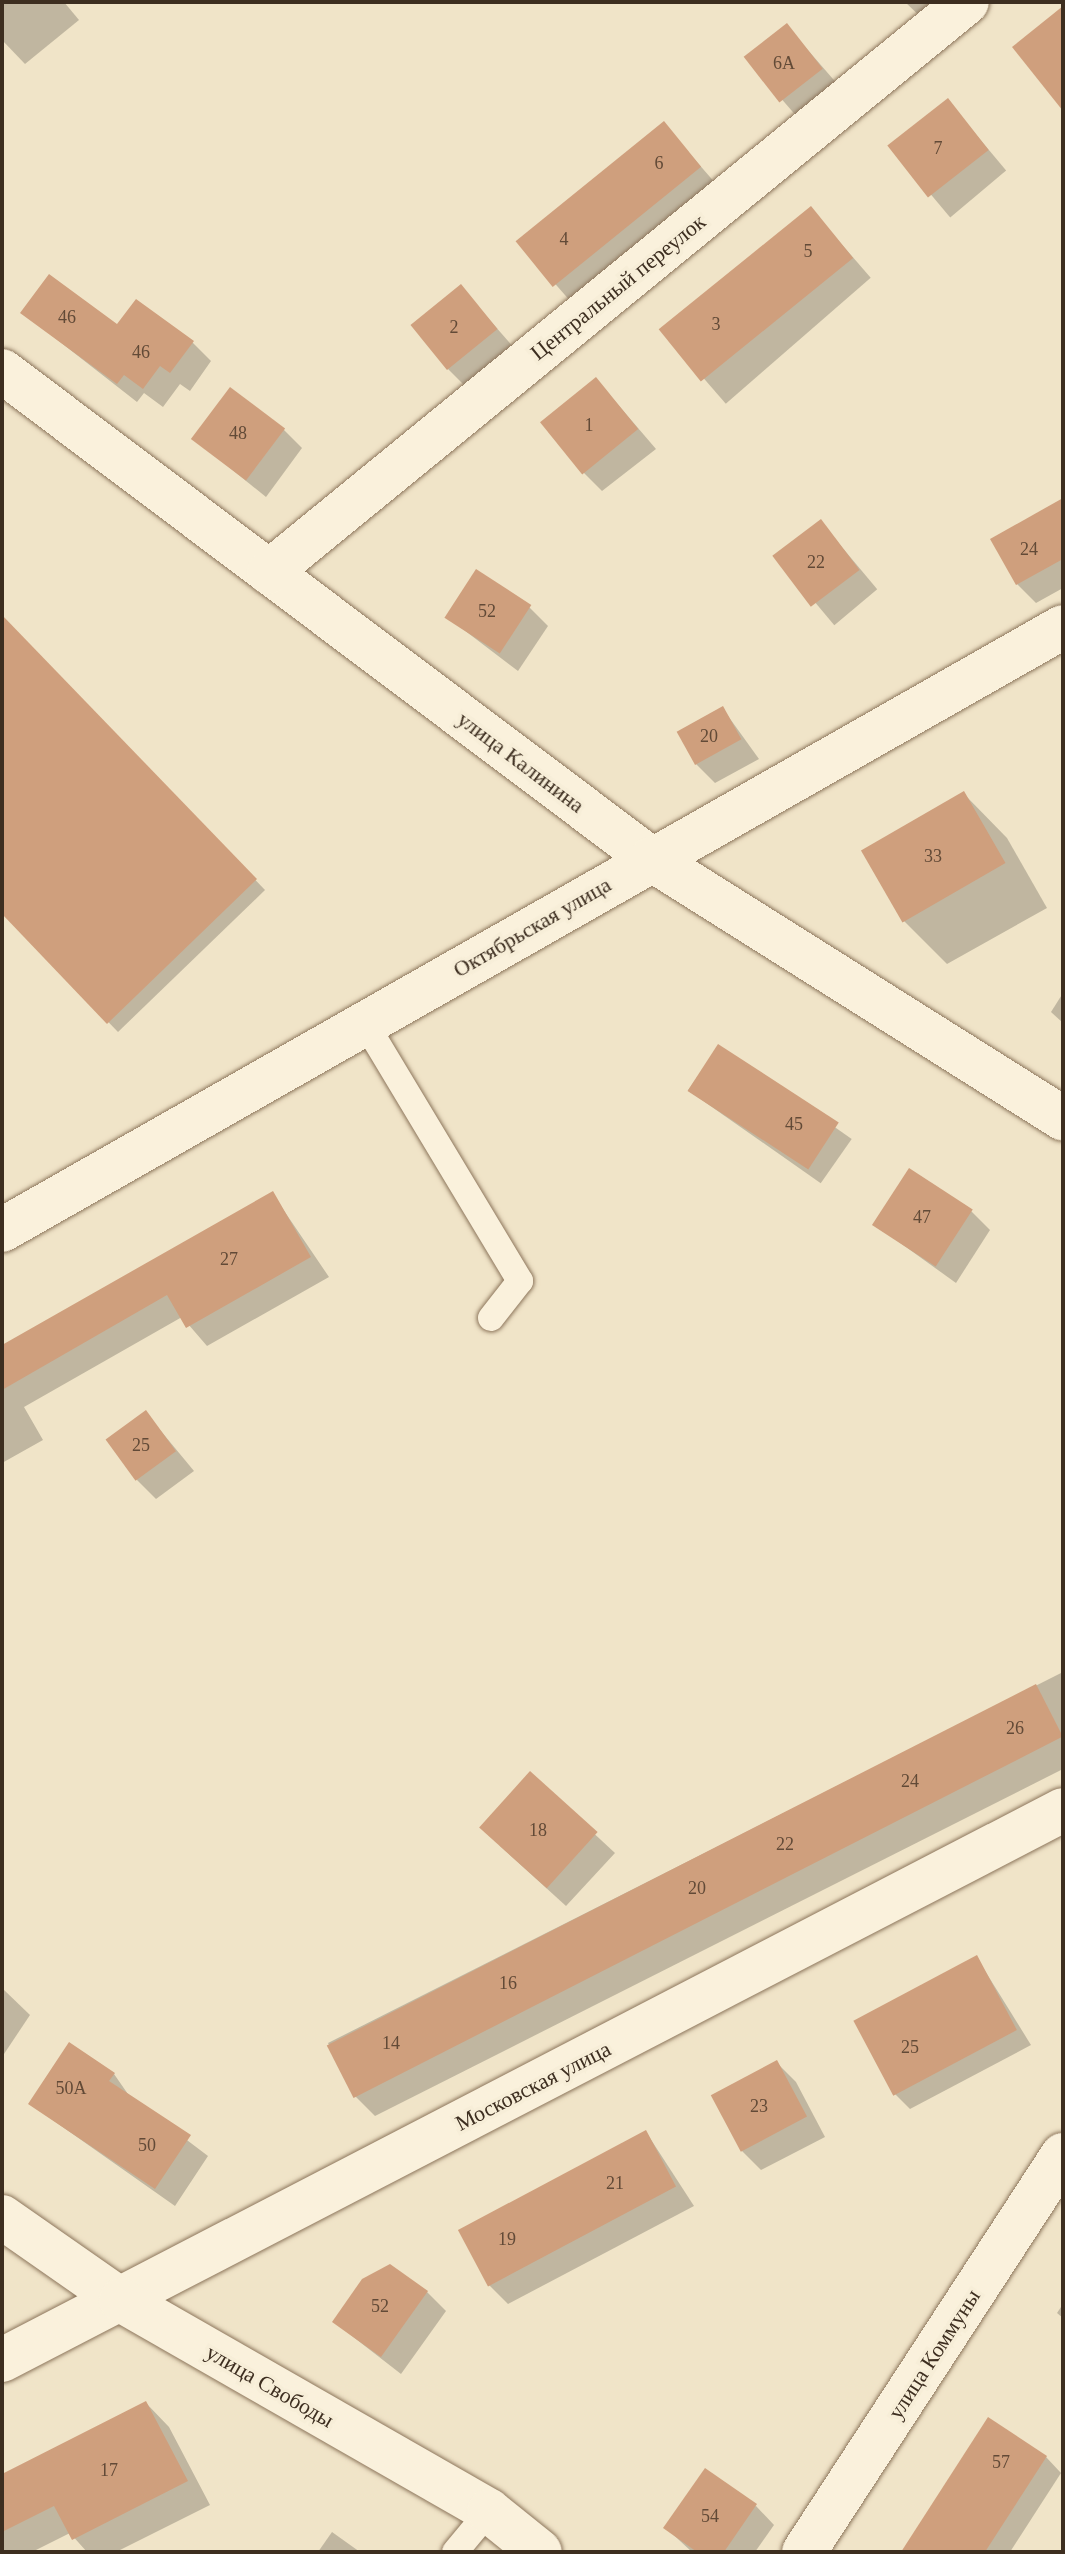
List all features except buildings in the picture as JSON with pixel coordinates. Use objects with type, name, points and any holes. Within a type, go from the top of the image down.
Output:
[{"type":"street","name":"Центральный переулок","points":[[269,572],[967,2]]},
{"type":"street","name":"улица Калинина","points":[[2,371],[651,859],[1063,1118]]},
{"type":"street","name":"Октябрьская улица","points":[[4,1225],[1063,627]]},
{"type":"street","name":"Московская улица","points":[[2,2360],[1063,1810]]},
{"type":"street","name":"улица Коммуны","points":[[804,2552],[1063,2155]]},
{"type":"street","name":"улица Свободы","points":[[2,2217],[121,2300],[489,2511],[540,2552]]},
{"type":"lane","points":[[365,1023],[520,1281],[491,1318]]},
{"type":"lane","points":[[455,2552],[489,2511]]}]
